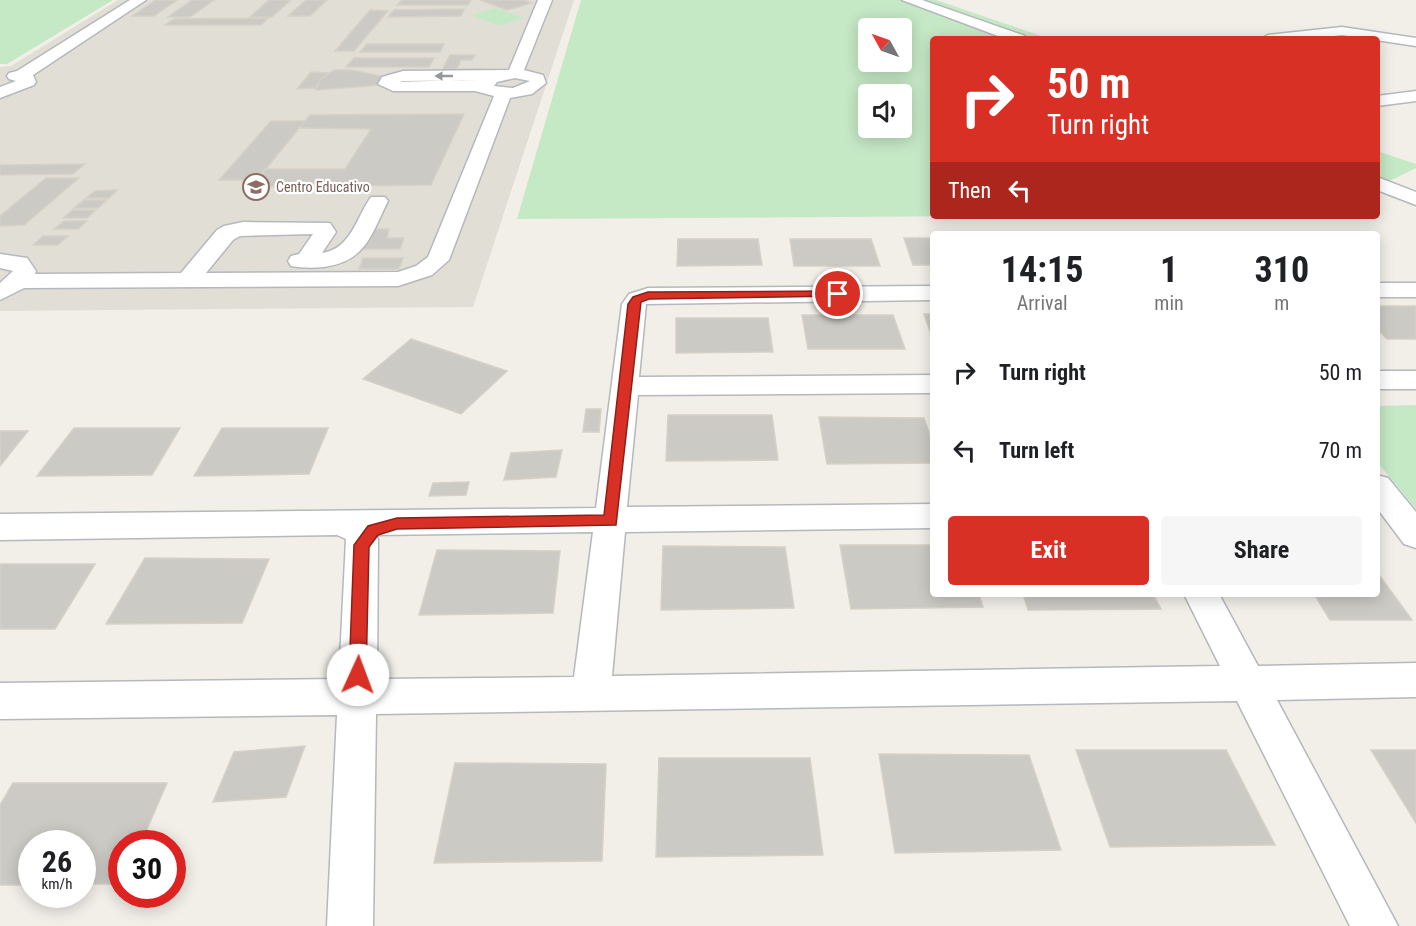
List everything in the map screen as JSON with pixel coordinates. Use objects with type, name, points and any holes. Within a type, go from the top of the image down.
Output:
[{"type":"street","points":[[21,76],[139,0]]},
{"type":"street","points":[[10,287],[188,280],[398,279],[429,269],[438,260],[502,82],[545,0]]},
{"type":"street","points":[[909,0],[1011,36]]},
{"type":"street","points":[[1301,36],[1342,31],[1376,36]]},
{"type":"street","points":[[1380,37],[1416,42]]},
{"type":"street","points":[[0,77],[21,76],[26,77],[28,82],[0,93]]},
{"type":"street","points":[[403,76],[502,82],[477,85],[435,84],[397,88],[386,84],[394,77],[403,76]]},
{"type":"street","points":[[1380,85],[1411,97]]},
{"type":"street","points":[[1380,101],[1411,97]]},
{"type":"street","points":[[1380,184],[1416,199]]},
{"type":"street","points":[[203,263],[334,260],[350,252],[378,201]]},
{"type":"street","points":[[188,280],[225,235],[243,228],[322,228],[325,232],[306,261]]},
{"type":"street","points":[[0,261],[19,263],[25,271],[10,287]]},
{"type":"street","points":[[1380,290],[1416,290]]},
{"type":"street","points":[[591,694],[634,304],[637,299],[648,295],[930,293]]},
{"type":"street","points":[[1380,380],[1416,380]]},
{"type":"street","points":[[625,386],[930,384]]},
{"type":"street","points":[[1380,490],[1416,535]]},
{"type":"street","points":[[0,527],[352,534],[397,523],[930,516]]},
{"type":"street","points":[[350,926],[357,697],[352,534]]},
{"type":"street","points":[[1203,597],[1375,926]]},
{"type":"street","points":[[0,701],[1416,680]]},
{"type":"street","points":[[333,926],[346,905],[351,879]]},
{"type":"shaded area","name":"Centro Educativo","points":[[118,0],[574,0],[473,307],[0,311],[0,67],[11,66]]},
{"type":"green space","points":[[0,0],[113,0],[7,64],[0,64]]},
{"type":"green space","points":[[581,0],[936,0],[1041,36],[930,36],[930,216],[517,219]]},
{"type":"green space","points":[[496,8],[524,18],[499,26],[471,15]]},
{"type":"green space","points":[[1380,152],[1416,164],[1416,168],[1380,186]]},
{"type":"green space","points":[[1416,405],[1416,509],[1380,466],[1380,406]]},
{"type":"building","points":[[156,0],[177,0],[154,16],[132,16]]},
{"type":"building","points":[[192,0],[214,0],[190,17],[168,17]]},
{"type":"building","points":[[269,0],[291,0],[272,17],[250,17]]},
{"type":"building","points":[[306,0],[327,0],[310,16],[288,16]]},
{"type":"building","points":[[402,0],[471,0],[468,5],[397,5]]},
{"type":"building","points":[[480,0],[524,0],[532,3],[507,10]]},
{"type":"building","points":[[464,9],[461,16],[388,17],[394,10]]},
{"type":"building","points":[[370,10],[388,11],[354,51],[335,51]]},
{"type":"building","points":[[268,18],[261,25],[165,25],[174,19]]},
{"type":"building","points":[[367,44],[444,44],[440,52],[360,52]]},
{"type":"building","points":[[450,55],[475,55],[472,60],[461,60],[457,69],[481,69],[480,74],[440,74]]},
{"type":"building","points":[[354,58],[434,58],[429,67],[346,67]]},
{"type":"building","points":[[334,70],[352,70],[385,77],[381,84],[316,90],[320,80]]},
{"type":"building","points":[[311,72],[329,73],[320,80],[316,88],[297,89]]},
{"type":"building","points":[[464,114],[431,185],[251,187],[265,169],[345,169],[371,129],[299,128],[310,115]]},
{"type":"building","points":[[271,121],[305,121],[257,180],[219,180]]},
{"type":"building","points":[[85,164],[73,174],[0,175],[0,165]]},
{"type":"building","points":[[46,178],[79,178],[24,225],[0,226],[0,216]]},
{"type":"building","points":[[117,190],[109,198],[86,198],[95,191]]},
{"type":"building","points":[[84,200],[107,200],[98,208],[74,208]]},
{"type":"building","points":[[73,210],[96,210],[87,218],[63,218]]},
{"type":"building","points":[[64,221],[87,221],[78,229],[54,229]]},
{"type":"building","points":[[373,229],[389,229],[387,238],[404,238],[400,249],[363,249]]},
{"type":"building","points":[[43,236],[68,236],[58,245],[33,245]]},
{"type":"building","points":[[904,238],[930,238],[930,265],[913,265]]},
{"type":"building","points":[[678,239],[758,239],[762,265],[677,266]]},
{"type":"building","points":[[790,239],[871,239],[880,266],[794,266]]},
{"type":"building","points":[[363,258],[403,258],[399,269],[359,269]]},
{"type":"building","points":[[1380,306],[1416,306],[1416,339],[1387,339],[1380,332]]},
{"type":"building","points":[[924,314],[930,314],[930,331]]},
{"type":"building","points":[[802,315],[893,315],[905,349],[808,349]]},
{"type":"building","points":[[676,318],[768,318],[773,352],[676,353]]},
{"type":"building","points":[[411,339],[507,371],[461,414],[363,379]]},
{"type":"building","points":[[586,409],[601,409],[599,432],[583,432]]},
{"type":"building","points":[[668,415],[772,415],[778,460],[666,461]]},
{"type":"building","points":[[819,417],[924,418],[930,435],[930,463],[827,464]]},
{"type":"building","points":[[74,428],[180,428],[152,475],[37,476]]},
{"type":"building","points":[[222,428],[328,428],[309,474],[194,476]]},
{"type":"building","points":[[0,431],[28,431],[0,466]]},
{"type":"building","points":[[562,450],[556,477],[504,480],[511,453]]},
{"type":"building","points":[[469,482],[466,495],[429,496],[433,483]]},
{"type":"building","points":[[840,545],[930,545],[930,597],[980,597],[983,607],[851,609]]},
{"type":"building","points":[[663,546],[785,547],[794,608],[661,610]]},
{"type":"building","points":[[437,550],[560,551],[553,613],[419,615]]},
{"type":"building","points":[[145,558],[269,559],[242,623],[106,624]]},
{"type":"building","points":[[0,564],[95,564],[55,629],[0,629]]},
{"type":"building","points":[[1380,576],[1412,620],[1330,620],[1316,597],[1380,597]]},
{"type":"building","points":[[1024,597],[1155,597],[1161,609],[1028,610]]},
{"type":"building","points":[[305,746],[286,797],[213,802],[234,752]]},
{"type":"building","points":[[1076,750],[1226,750],[1275,845],[1110,847]]},
{"type":"building","points":[[1371,750],[1416,750],[1416,823]]},
{"type":"building","points":[[879,754],[1029,755],[1061,850],[895,853]]},
{"type":"building","points":[[659,758],[810,758],[823,855],[656,857]]},
{"type":"building","points":[[455,763],[606,764],[602,861],[434,863]]},
{"type":"building","points":[[13,783],[167,783],[147,830],[108,830],[108,884],[96,884],[96,830],[18,830],[18,885],[0,885],[0,805]]},
{"type":"place","name":"Centro Educativo","points":[[256,187]]},
{"type":"route","points":[[358,675],[362,545],[373,530],[397,523],[611,521],[634,304],[637,299],[648,295],[838,294]]}]
